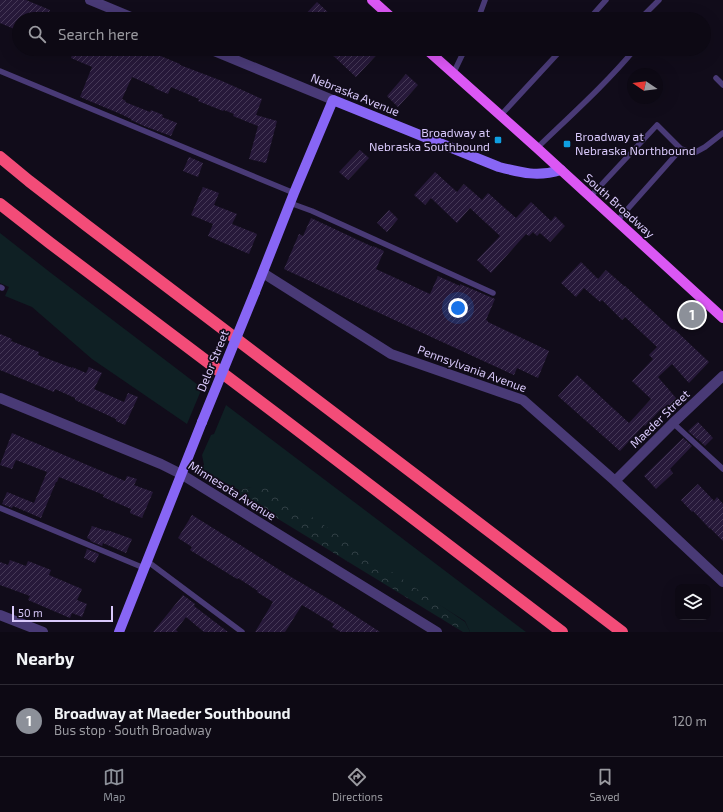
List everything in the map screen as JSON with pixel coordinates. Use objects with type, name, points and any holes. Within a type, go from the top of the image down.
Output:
[{"type":"highway","points":[[0,157],[99,235],[622,632]]},
{"type":"highway","points":[[0,204],[562,632]]},
{"type":"main road","points":[[372,0],[385,12]]},
{"type":"main road","name":"South Broadway","points":[[434,56],[537,148],[723,318]]},
{"type":"street","points":[[90,0],[119,12]]},
{"type":"street","name":"Nebraska Avenue","points":[[226,56],[499,168],[534,174],[549,173],[561,170]]},
{"type":"street","name":"Delor Street","points":[[119,632],[294,192],[333,100]]},
{"type":"street","name":"Pennsylvania Avenue","points":[[263,273],[391,354],[522,400],[615,481],[723,582]]},
{"type":"street","name":"Maeder Street","points":[[615,481],[723,376]]},
{"type":"street","name":"Minnesota Avenue","points":[[0,398],[161,464],[181,474],[437,632]]},
{"type":"street","points":[[0,615],[43,632]]},
{"type":"lane","points":[[481,12],[485,0]]},
{"type":"lane","points":[[595,12],[606,0]]},
{"type":"lane","points":[[647,12],[659,0]]},
{"type":"lane","points":[[453,74],[462,56]]},
{"type":"lane","points":[[500,116],[556,56]]},
{"type":"lane","points":[[537,148],[587,101],[629,56]]},
{"type":"lane","points":[[0,71],[294,192]]},
{"type":"lane","points":[[716,78],[723,86]]},
{"type":"lane","points":[[590,197],[657,125],[681,149],[694,153],[705,148],[723,133]]},
{"type":"lane","points":[[617,221],[681,149]]},
{"type":"lane","points":[[290,203],[312,211],[493,293]]},
{"type":"lane","points":[[673,423],[723,469]]},
{"type":"lane","points":[[0,508],[146,564],[242,632]]},
{"type":"green space","points":[[0,233],[202,388],[187,424],[92,359],[32,307],[5,296],[9,287],[0,283]]},
{"type":"green space","points":[[226,405],[526,632],[470,632],[465,621],[251,487],[239,490],[202,471],[199,468],[204,465],[202,455],[211,435],[214,434]]},
{"type":"green space","points":[[251,487],[271,489],[465,622],[470,632],[463,632],[239,495],[239,490]]},
{"type":"building","points":[[0,0],[26,0],[50,10],[49,12],[12,12],[12,28],[0,23]]},
{"type":"building","points":[[317,2],[328,12],[308,12]]},
{"type":"building","points":[[72,56],[161,56],[262,99],[256,115],[277,121],[266,163],[249,159],[258,126],[233,116],[234,114],[198,101],[199,99],[171,87],[168,94],[132,77],[122,99],[126,101],[125,102],[150,112],[151,110],[163,115],[162,117],[177,123],[171,136],[144,126],[123,115],[80,97],[92,67],[71,58]]},
{"type":"building","points":[[334,56],[376,56],[356,77]]},
{"type":"building","points":[[406,74],[418,85],[398,107],[387,96]]},
{"type":"building","points":[[360,150],[369,158],[348,180],[339,172]]},
{"type":"building","points":[[189,157],[203,163],[198,177],[183,171]]},
{"type":"building","points":[[435,172],[457,192],[464,184],[482,200],[488,193],[516,218],[531,202],[551,221],[555,216],[565,226],[550,242],[540,233],[537,236],[533,232],[529,236],[526,234],[491,273],[477,260],[500,236],[470,208],[457,223],[431,198],[425,205],[414,195]]},
{"type":"building","points":[[203,187],[219,193],[214,205],[237,214],[232,224],[257,234],[249,254],[208,236],[213,224],[191,215]]},
{"type":"building","points":[[389,210],[398,219],[387,232],[377,223]]},
{"type":"building","points":[[311,218],[384,251],[376,269],[430,294],[438,276],[495,299],[486,320],[488,322],[549,351],[538,378],[517,368],[514,375],[284,269],[299,234],[303,236]]},
{"type":"building","points":[[581,262],[598,279],[606,270],[673,330],[674,329],[709,362],[689,383],[672,364],[658,377],[676,398],[664,411],[661,409],[645,426],[644,425],[620,451],[558,396],[577,375],[629,423],[651,399],[632,381],[653,359],[649,355],[657,347],[625,317],[622,320],[602,300],[600,302],[584,288],[576,297],[561,283]]},
{"type":"building","points":[[0,334],[12,339],[11,341],[39,352],[38,355],[72,368],[86,373],[89,367],[102,373],[94,389],[124,402],[128,393],[138,397],[125,425],[116,421],[116,419],[55,389],[54,392],[0,370]]},
{"type":"building","points":[[698,422],[713,438],[705,446],[688,431]]},
{"type":"building","points":[[12,433],[125,481],[127,476],[137,479],[134,485],[153,492],[142,518],[130,513],[131,509],[103,497],[104,495],[59,477],[41,518],[13,506],[12,508],[2,504],[7,492],[34,503],[47,472],[16,460],[12,469],[0,465]]},
{"type":"building","points":[[683,438],[692,446],[670,469],[673,473],[656,489],[644,476]]},
{"type":"building","points":[[698,484],[714,501],[717,497],[723,504],[723,541],[681,500]]},
{"type":"building","points":[[192,515],[380,632],[341,632],[332,627],[334,624],[302,605],[285,632],[255,632],[273,602],[238,578],[237,579],[190,550],[192,547],[178,538]]},
{"type":"building","points":[[92,526],[132,539],[126,553],[103,543],[102,546],[90,541],[91,540],[87,538]]},
{"type":"building","points":[[87,549],[99,554],[95,563],[84,558]]},
{"type":"building","points":[[10,560],[26,566],[28,561],[51,570],[49,575],[82,589],[77,600],[87,604],[82,617],[72,613],[70,618],[28,600],[30,596],[0,585],[0,562],[8,565]]},
{"type":"building","points":[[183,595],[195,604],[194,606],[228,632],[204,632],[186,617],[176,630],[178,632],[153,632]]},
{"type":"place","name":"Broadway at Nebraska Southbound","points":[[498,140]]},
{"type":"place","name":"Broadway at Nebraska Northbound","points":[[567,144]]},
{"type":"place","name":"Broadway at Maeder Southbound","points":[[692,315]]}]
